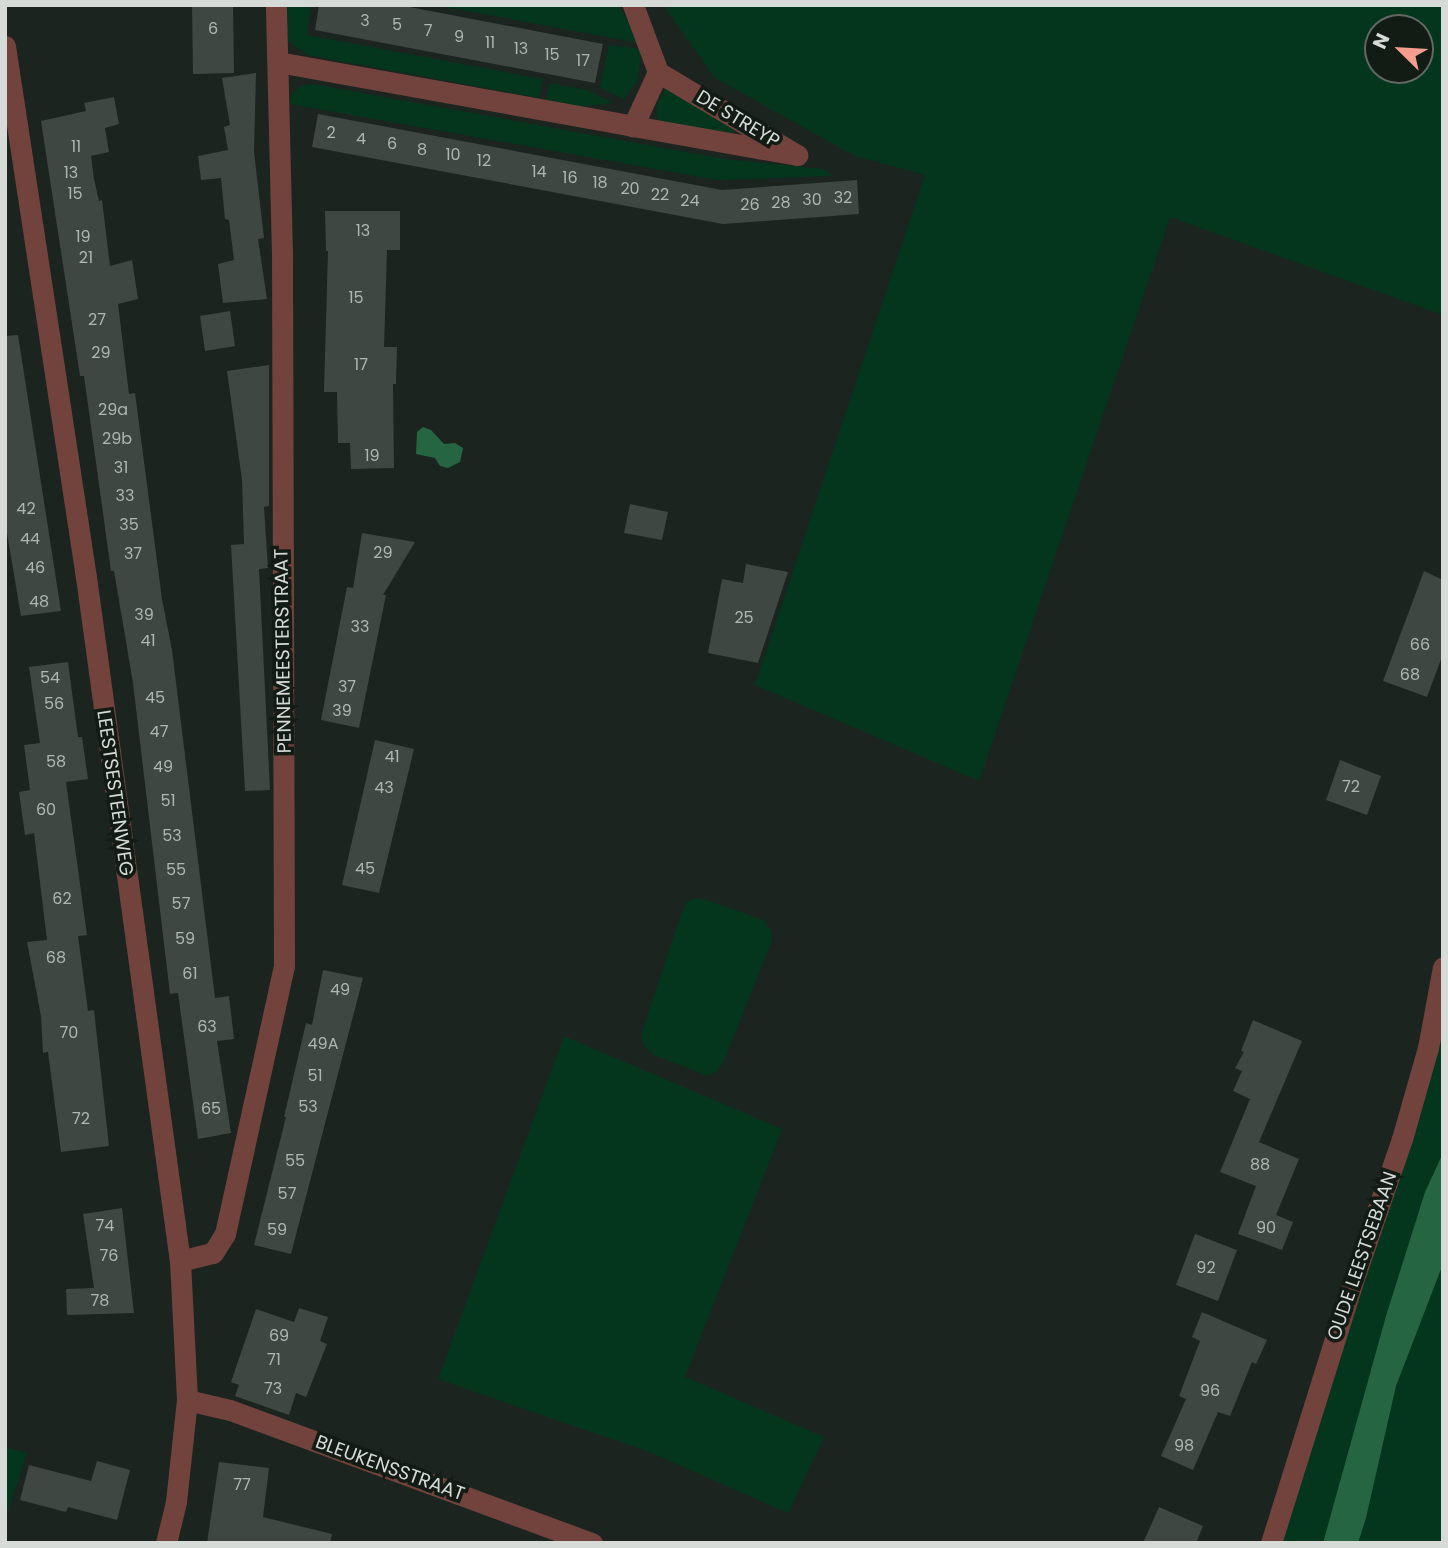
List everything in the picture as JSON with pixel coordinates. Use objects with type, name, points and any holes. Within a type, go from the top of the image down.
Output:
[{"type":"street","name":"PENNEMEESTERSTRAAT","points":[[180,1261],[213,1253],[225,1234],[284,966],[276,5]]},
{"type":"street","points":[[633,5],[658,72],[633,126]]},
{"type":"street","name":"LEESTSESTEENWEG","points":[[5,46],[86,577],[180,1261],[187,1400],[176,1502],[166,1543]]},
{"type":"street","name":"DE STREYP","points":[[278,62],[797,155],[658,72]]},
{"type":"street","name":"OUDE LEESTSEBAAN","points":[[1271,1543],[1356,1272],[1402,1139],[1428,1048],[1443,967]]},
{"type":"street","name":"BLEUKENSSTRAAT","points":[[187,1400],[243,1414],[592,1543]]},
{"type":"shaded area","points":[[287,5],[311,5],[307,35],[543,79],[539,98],[308,55],[288,41]]},
{"type":"shaded area","points":[[434,5],[619,5],[639,43]]},
{"type":"shaded area","points":[[663,5],[1443,5],[1443,315],[1170,217],[979,781],[755,685],[925,175],[855,156],[715,78]]},
{"type":"shaded area","points":[[609,45],[641,49],[638,80],[624,99],[600,88]]},
{"type":"shaded area","points":[[550,83],[587,90],[613,103],[580,107],[546,100]]},
{"type":"shaded area","points":[[313,84],[725,159],[823,169],[833,176],[717,180],[290,104],[291,96],[300,86]]},
{"type":"shaded area","points":[[666,87],[733,129],[732,136],[663,124],[657,117],[656,107]]},
{"type":"shaded area","points":[[423,427],[431,430],[444,444],[455,443],[463,448],[460,462],[448,468],[440,466],[435,458],[416,454],[417,432]]},
{"type":"shaded area","points":[[693,898],[707,900],[763,920],[772,931],[771,943],[724,1061],[717,1071],[708,1076],[654,1055],[642,1043],[642,1032],[678,923],[685,904]]},
{"type":"shaded area","points":[[1443,1020],[1443,1543],[1281,1543]]},
{"type":"shaded area","points":[[564,1036],[782,1129],[685,1377],[824,1437],[788,1513],[652,1453],[438,1379]]},
{"type":"shaded area","points":[[1443,1153],[1443,1264],[1396,1386],[1366,1518],[1358,1543],[1323,1543],[1386,1316],[1425,1192]]},
{"type":"shaded area","points":[[5,1447],[27,1453],[5,1520]]},
{"type":"building","points":[[192,5],[233,5],[234,73],[193,74]]},
{"type":"building","points":[[319,5],[399,5],[603,44],[595,83],[315,30]]},
{"type":"building","points":[[256,73],[254,152],[264,238],[258,239],[267,299],[223,303],[218,264],[234,260],[229,220],[225,219],[221,178],[201,180],[198,156],[228,150],[224,127],[230,125],[222,78]]},
{"type":"building","points":[[114,97],[119,124],[105,128],[109,152],[91,156],[99,201],[102,200],[110,266],[132,260],[138,299],[118,304],[129,394],[135,393],[162,599],[172,650],[215,998],[229,996],[234,1039],[217,1041],[231,1133],[198,1139],[178,993],[170,994],[133,683],[114,571],[111,571],[84,376],[80,376],[41,121],[86,111],[84,103]]},
{"type":"building","points":[[318,114],[722,190],[857,180],[859,214],[723,224],[312,147]]},
{"type":"building","points":[[325,211],[400,211],[400,250],[387,250],[384,347],[397,347],[396,384],[393,384],[394,468],[351,469],[350,443],[338,443],[337,392],[324,392],[328,251]]},
{"type":"building","points":[[230,311],[235,346],[205,351],[200,316]]},
{"type":"building","points":[[18,335],[61,611],[21,616],[5,521],[5,336]]},
{"type":"building","points":[[269,365],[269,506],[264,507],[268,568],[259,569],[270,790],[245,791],[231,545],[244,544],[242,480],[227,371]]},
{"type":"building","points":[[630,504],[668,512],[662,540],[624,533]]},
{"type":"building","points":[[362,533],[415,542],[383,595],[386,595],[359,728],[321,720],[347,587],[353,588]]},
{"type":"building","points":[[746,564],[788,572],[758,663],[708,653],[722,579],[743,583]]},
{"type":"building","points":[[1424,571],[1443,580],[1443,654],[1427,697],[1383,681]]},
{"type":"building","points":[[68,662],[78,737],[82,737],[88,779],[66,782],[87,935],[78,936],[88,1011],[94,1010],[109,1146],[61,1152],[48,1052],[43,1053],[41,1016],[27,942],[47,940],[34,833],[25,835],[19,792],[30,790],[24,745],[40,743],[29,667]]},
{"type":"building","points":[[375,740],[414,749],[379,893],[342,885]]},
{"type":"building","points":[[1340,760],[1381,776],[1367,815],[1326,800]]},
{"type":"building","points":[[323,970],[363,978],[291,1254],[254,1245],[306,1023],[312,1025]]},
{"type":"building","points":[[1253,1020],[1302,1041],[1259,1142],[1299,1159],[1276,1215],[1293,1222],[1282,1250],[1238,1234],[1256,1186],[1220,1172],[1250,1099],[1233,1091],[1242,1071],[1235,1068],[1244,1052],[1241,1051]]},
{"type":"building","points":[[122,1208],[134,1313],[67,1315],[66,1289],[94,1288],[83,1214]]},
{"type":"building","points":[[1195,1234],[1237,1250],[1218,1301],[1176,1285]]},
{"type":"building","points":[[299,1308],[328,1317],[320,1341],[327,1344],[306,1397],[296,1393],[289,1415],[235,1396],[239,1385],[231,1382],[256,1309],[294,1322]]},
{"type":"building","points":[[1202,1312],[1267,1340],[1256,1364],[1252,1362],[1230,1416],[1218,1412],[1193,1470],[1161,1456],[1186,1399],[1179,1396],[1200,1341],[1192,1337]]},
{"type":"building","points":[[97,1461],[130,1470],[117,1520],[68,1507],[66,1512],[20,1500],[29,1465],[91,1481]]},
{"type":"building","points":[[219,1462],[269,1468],[263,1517],[332,1534],[330,1543],[207,1543]]},
{"type":"building","points":[[1159,1507],[1203,1526],[1196,1543],[1143,1543]]}]
